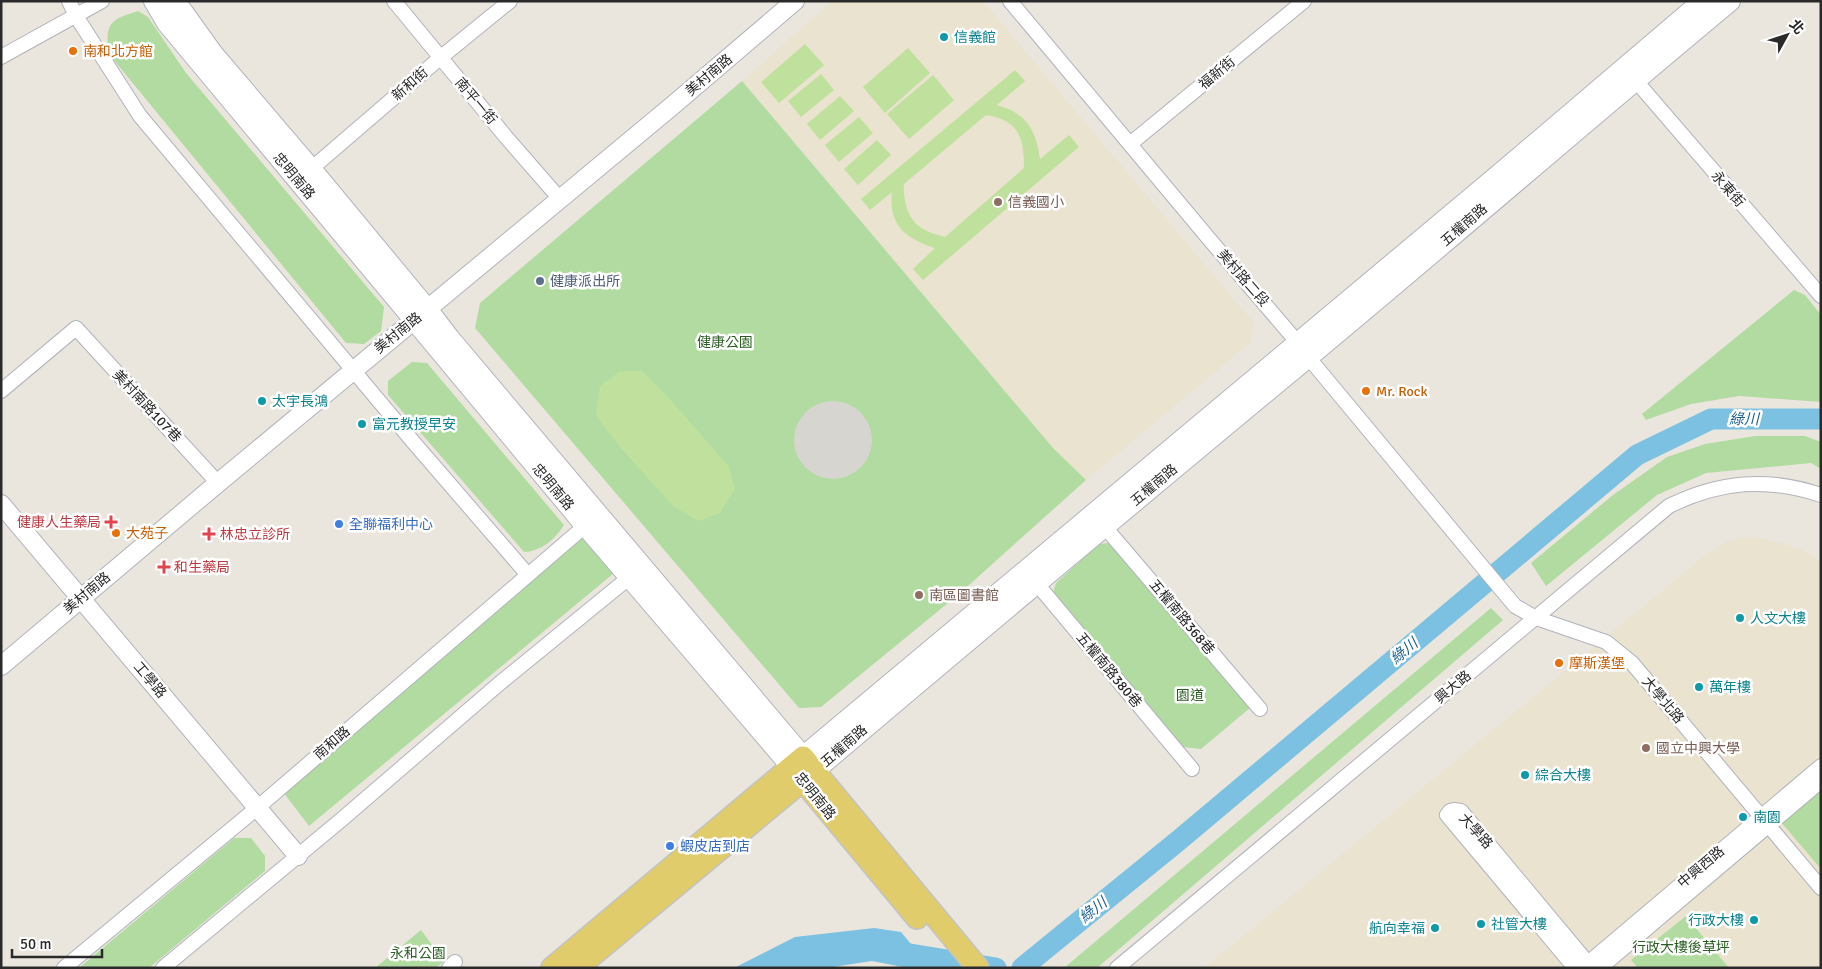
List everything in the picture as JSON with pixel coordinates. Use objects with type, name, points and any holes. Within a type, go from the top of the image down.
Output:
[{"type":"main road","name":"忠明南路","points":[[154,1],[166,23],[421,314],[450,339],[592,520],[969,964]]},
{"type":"main road","name":"忠明南路","points":[[174,1],[213,54],[311,169],[421,314]]},
{"type":"main road","name":"五權南路","points":[[1032,577],[1104,526],[1703,1]]},
{"type":"main road","name":"五權南路","points":[[577,968],[803,769],[1303,350],[1636,82],[1730,1]]},
{"type":"main road","name":"忠明南路","points":[[803,769],[926,929],[969,964]]},
{"type":"main road","name":"五權南路","points":[[552,968],[803,769]]},
{"type":"street","points":[[69,1],[76,16],[140,116],[353,370],[528,574]]},
{"type":"street","points":[[1,57],[102,1]]},
{"type":"street","name":"南平一街","points":[[394,1],[560,199]]},
{"type":"street","name":"新和街","points":[[311,169],[440,58],[510,1]]},
{"type":"street","name":"美村南路","points":[[1,666],[795,1]]},
{"type":"street","name":"美村路二段","points":[[1010,1],[1515,606],[1536,618]]},
{"type":"street","name":"福新街","points":[[1130,144],[1304,1]]},
{"type":"street","name":"永東街","points":[[1636,82],[1818,288]]},
{"type":"street","name":"美村南路107巷","points":[[1,391],[76,328],[218,483]]},
{"type":"street","name":"興大路","points":[[1116,968],[1669,506],[1684,498],[1717,488],[1750,484],[1787,486],[1821,495]]},
{"type":"street","name":"工學路","points":[[1,504],[298,856]]},
{"type":"street","name":"南和路","points":[[64,968],[257,808],[592,520]]},
{"type":"street","name":"五權南路368巷","points":[[1104,526],[1260,709]]},
{"type":"street","points":[[163,968],[298,856],[500,682],[636,571]]},
{"type":"street","name":"五權南路380巷","points":[[1032,577],[1192,769]]},
{"type":"street","name":"大學北路","points":[[1536,618],[1606,642],[1632,663],[1821,888]]},
{"type":"street","name":"中興西路","points":[[1764,822],[1821,766]]},
{"type":"street","name":"中興西路","points":[[1587,967],[1764,822],[1821,781]]},
{"type":"street","name":"大學路","points":[[1450,811],[1461,811],[1587,967],[1447,815],[1450,811]]},
{"type":"shaded area","name":"信義國小","points":[[832,1],[983,1],[1254,323],[1250,343],[1086,480],[1053,448],[742,81]]},
{"type":"shaded area","points":[[833,401],[848,404],[860,413],[869,425],[872,440],[869,455],[860,467],[848,476],[833,479],[818,476],[806,467],[797,455],[794,440],[797,425],[806,413],[818,404]]},
{"type":"shaded area","name":"國立中興大學","points":[[1740,538],[1759,538],[1799,548],[1821,561],[1821,968],[1204,968],[1703,557],[1726,542]]},
{"type":"green space","points":[[138,11],[148,17],[186,73],[384,307],[381,331],[364,344],[346,343],[108,53],[108,35],[111,24],[121,17]]},
{"type":"green space","points":[[805,44],[824,65],[779,103],[761,82]]},
{"type":"green space","points":[[908,48],[930,73],[885,113],[863,87]]},
{"type":"green space","points":[[1015,70],[1025,81],[997,105],[1007,108],[1028,124],[1036,139],[1040,159],[1069,135],[1079,147],[923,280],[913,269],[935,248],[915,240],[901,229],[893,213],[892,192],[870,210],[861,199]],"holes":[[[986,115],[997,117],[1013,126],[1021,139],[1024,168],[945,237],[923,229],[912,219],[909,213],[905,202],[904,184]]]},
{"type":"green space","points":[[821,74],[834,90],[801,117],[788,101]]},
{"type":"green space","points":[[933,75],[954,100],[909,139],[887,114]]},
{"type":"green space","name":"健康公園","points":[[742,81],[1053,448],[1086,480],[959,594],[821,707],[799,708],[475,328],[480,303]]},
{"type":"green space","points":[[840,96],[854,111],[820,140],[807,124]]},
{"type":"green space","points":[[859,117],[873,133],[839,162],[825,145]]},
{"type":"green space","points":[[877,140],[891,155],[858,185],[844,169]]},
{"type":"green space","points":[[1794,290],[1805,295],[1821,315],[1821,402],[1739,396],[1691,404],[1646,420],[1642,414]]},
{"type":"green space","points":[[412,362],[427,363],[564,525],[542,547],[524,552],[388,395],[388,381]]},
{"type":"green space","points":[[620,371],[642,371],[676,406],[729,467],[735,489],[720,513],[698,521],[673,506],[620,447],[596,416],[600,386]]},
{"type":"green space","points":[[1755,436],[1805,436],[1821,442],[1821,469],[1811,463],[1706,473],[1657,495],[1546,586],[1531,563],[1613,495],[1667,457],[1705,444]]},
{"type":"green space","points":[[579,535],[614,573],[309,826],[277,784]]},
{"type":"green space","name":"園道","points":[[1108,543],[1251,707],[1201,749],[1183,747],[1053,593],[1056,583],[1099,544]]},
{"type":"green space","points":[[1491,608],[1503,620],[1097,968],[1064,968]]},
{"type":"green space","points":[[1821,789],[1821,869],[1781,822]]},
{"type":"green space","points":[[234,838],[251,838],[265,856],[265,871],[149,968],[79,968]]},
{"type":"green space","name":"行政大樓後草坪","points":[[1686,916],[1729,968],[1638,968],[1631,960]]},
{"type":"green space","name":"永和公園","points":[[421,930],[444,961],[436,968],[375,968]]},
{"type":"water","points":[[874,928],[901,932],[931,968],[908,968],[872,961],[826,968],[734,968],[795,937]]},
{"type":"waterway","name":"綠川","points":[[1022,968],[1178,841],[1637,455],[1711,419],[1821,419]]},
{"type":"waterway","name":"綠川","points":[[892,951],[996,968]]},
{"type":"place","name":"信義館","points":[[944,37]]},
{"type":"place","name":"南和北方館","points":[[73,51]]},
{"type":"place","name":"信義國小","points":[[998,202]]},
{"type":"place","name":"健康派出所","points":[[540,281]]},
{"type":"place","name":"Mr. Rock","points":[[1366,391]]},
{"type":"place","name":"太宇長鴻","points":[[262,401]]},
{"type":"place","name":"富元教授早安","points":[[362,424]]},
{"type":"place","name":"健康人生藥局","points":[[111,522]]},
{"type":"place","name":"全聯福利中心","points":[[339,524]]},
{"type":"place","name":"大苑子","points":[[116,533]]},
{"type":"place","name":"林忠立診所","points":[[209,534]]},
{"type":"place","name":"和生藥局","points":[[164,567]]},
{"type":"place","name":"南區圖書館","points":[[919,595]]},
{"type":"place","name":"人文大樓","points":[[1740,618]]},
{"type":"place","name":"摩斯漢堡","points":[[1559,663]]},
{"type":"place","name":"萬年樓","points":[[1699,687]]},
{"type":"place","name":"國立中興大學","points":[[1646,748]]},
{"type":"place","name":"綜合大樓","points":[[1525,775]]},
{"type":"place","name":"南園","points":[[1743,817]]},
{"type":"place","name":"蝦皮店到店","points":[[670,846]]},
{"type":"place","name":"行政大樓","points":[[1754,920]]},
{"type":"place","name":"社管大樓","points":[[1481,924]]},
{"type":"place","name":"航向幸福","points":[[1435,928]]}]
